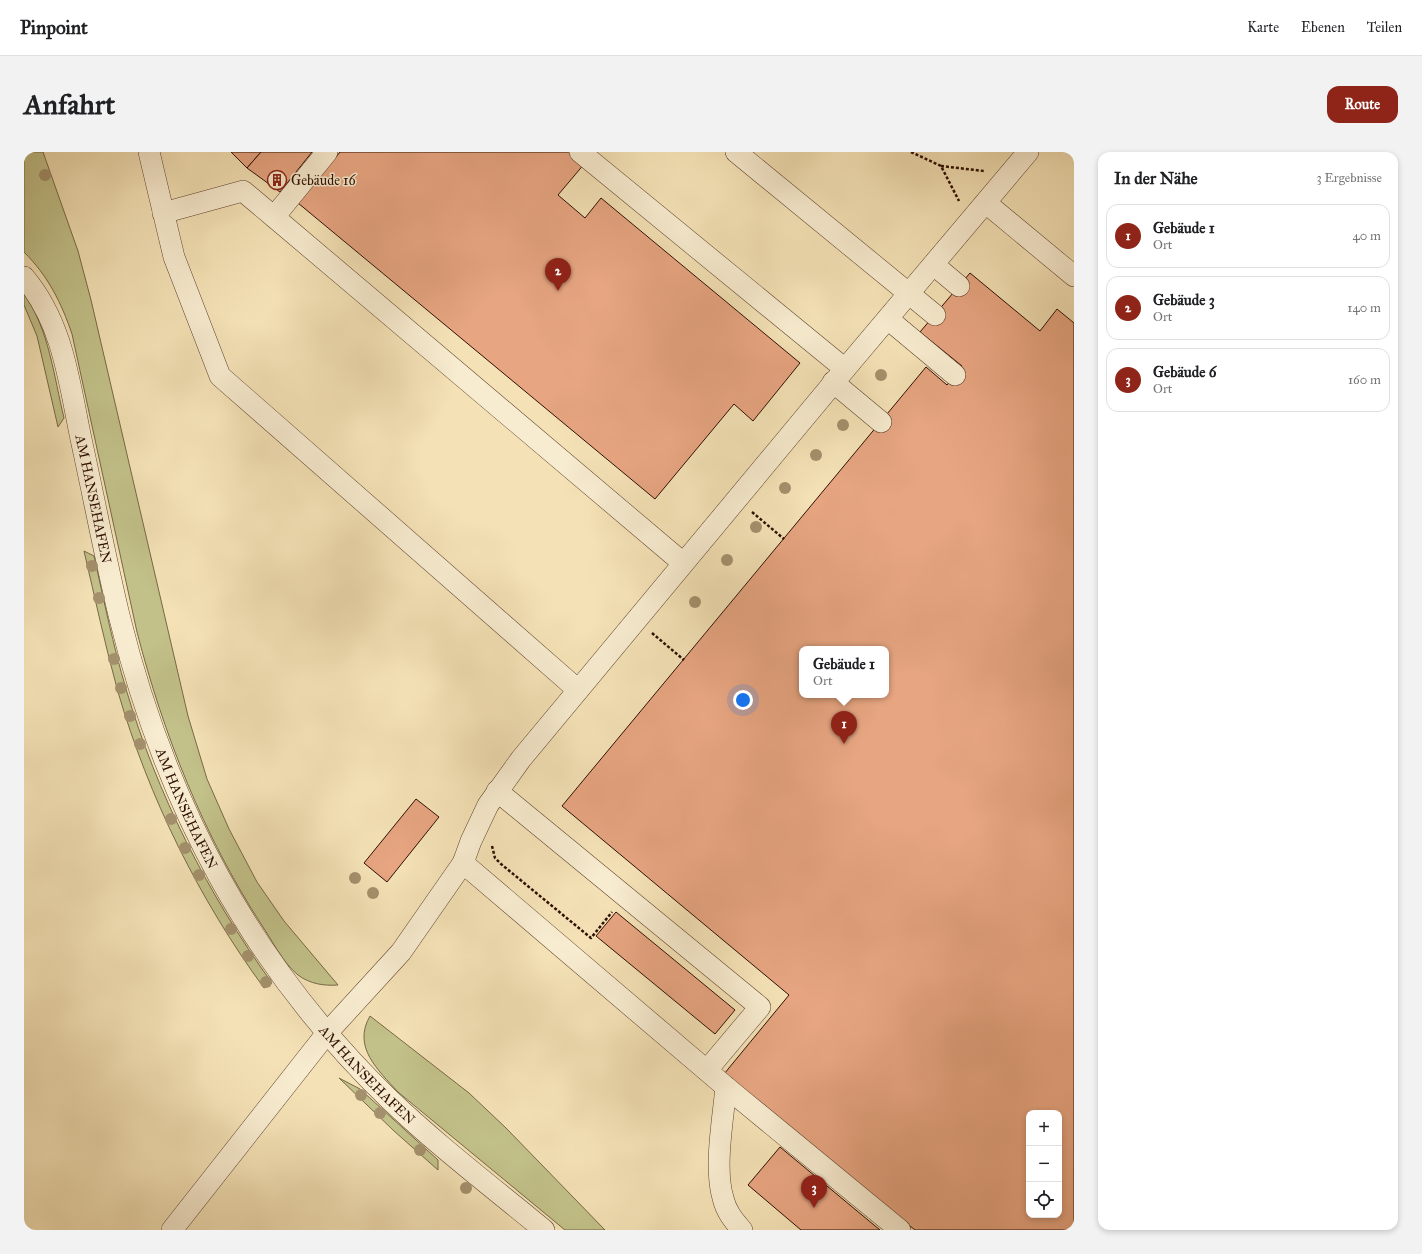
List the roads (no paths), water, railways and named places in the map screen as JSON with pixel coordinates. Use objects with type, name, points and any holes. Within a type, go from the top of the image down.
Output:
[{"type":"street","points":[[149,152],[174,258],[220,376],[578,690]]},
{"type":"street","points":[[274,217],[327,152]]},
{"type":"street","points":[[580,152],[839,376],[880,422]]},
{"type":"street","points":[[736,152],[935,315]]},
{"type":"street","points":[[172,1230],[327,1034],[401,952],[463,863],[480,819],[497,791],[521,759],[839,376],[1028,152]]},
{"type":"street","points":[[163,213],[243,191],[683,563]]},
{"type":"street","points":[[980,210],[1074,276]]},
{"type":"street","points":[[934,265],[959,286]]},
{"type":"street","name":"AM HANSEHAFEN","points":[[24,277],[41,298],[56,330],[68,375],[119,614],[135,676],[153,730],[179,799],[212,866],[236,909],[279,972],[327,1034],[375,1085],[413,1122],[544,1230]]},
{"type":"street","points":[[888,319],[954,375]]},
{"type":"street","points":[[497,791],[760,1007],[706,1070]]},
{"type":"street","points":[[463,863],[726,1087],[900,1230]]},
{"type":"street","points":[[726,1087],[719,1171],[720,1187],[726,1208],[742,1230]]},
{"type":"place","name":"Gebäude 16","points":[[277,180]]},
{"type":"place","name":"Gebäude 3","points":[[558,291]]},
{"type":"place","name":"Gebäude 1","points":[[844,744]]},
{"type":"place","name":"Gebäude 6","points":[[814,1208]]}]
